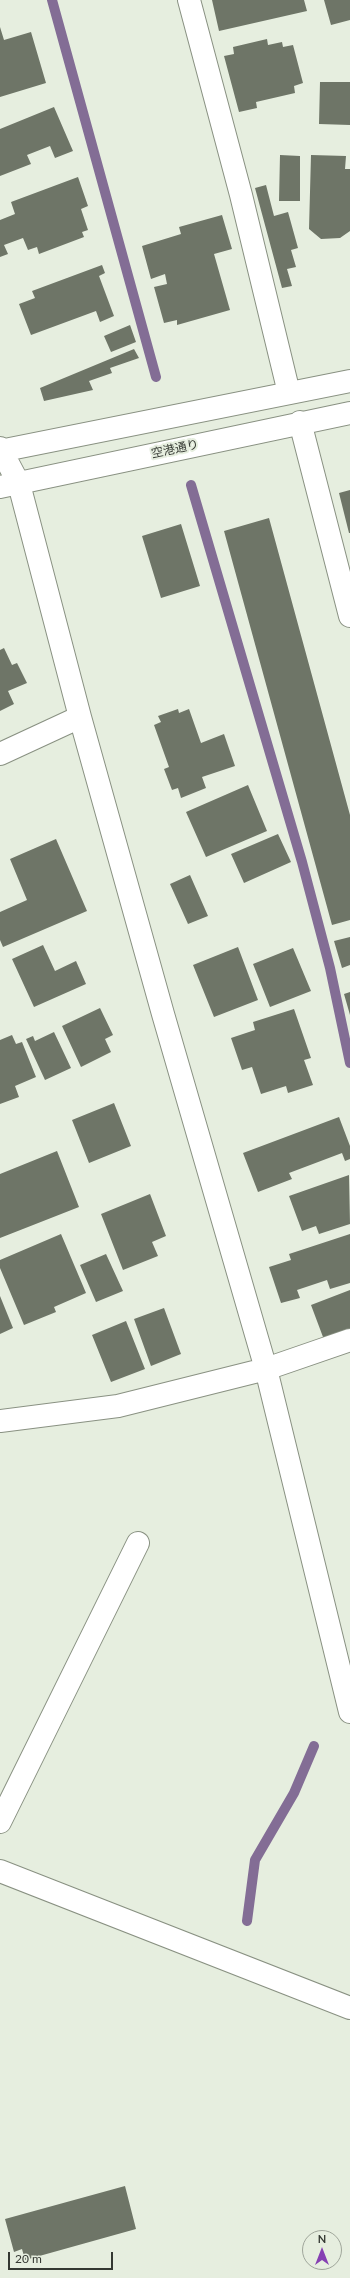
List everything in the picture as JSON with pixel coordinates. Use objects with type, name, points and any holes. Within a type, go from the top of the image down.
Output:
[{"type":"street","points":[[189,0],[241,195],[289,393]]},
{"type":"street","points":[[350,381],[0,450],[9,485],[80,717],[162,1014],[266,1368],[350,1712]]},
{"type":"street","name":"空港通り","points":[[9,485],[300,422],[350,413]]},
{"type":"street","points":[[300,422],[350,616]]},
{"type":"street","points":[[0,754],[80,717]]},
{"type":"street","points":[[0,1421],[118,1406],[266,1368],[350,1340]]},
{"type":"street","points":[[0,1822],[138,1543]]},
{"type":"street","points":[[0,1870],[350,2008]]},
{"type":"building","points":[[212,0],[304,0],[307,11],[219,31]]},
{"type":"building","points":[[324,0],[350,0],[350,20],[331,25]]},
{"type":"building","points":[[0,27],[4,40],[31,32],[46,83],[0,97]]},
{"type":"building","points":[[267,39],[268,45],[282,42],[283,47],[293,45],[303,83],[294,86],[295,93],[256,102],[257,108],[239,112],[224,56],[234,54],[233,47]]},
{"type":"building","points":[[320,82],[350,82],[350,125],[319,124]]},
{"type":"building","points":[[54,107],[73,151],[55,158],[50,146],[27,155],[31,164],[0,176],[0,129]]},
{"type":"building","points":[[280,155],[300,156],[300,201],[279,201]]},
{"type":"building","points":[[311,155],[346,156],[345,169],[350,169],[350,231],[340,238],[321,239],[309,229]]},
{"type":"building","points":[[78,177],[88,206],[81,209],[88,230],[82,232],[84,237],[39,254],[37,247],[28,250],[23,238],[4,245],[8,254],[0,257],[0,220],[15,214],[11,202]]},
{"type":"building","points":[[266,185],[274,216],[288,212],[298,248],[291,250],[296,267],[287,269],[292,286],[282,288],[255,188]]},
{"type":"building","points":[[222,215],[232,249],[214,254],[230,310],[177,325],[177,320],[164,323],[154,287],[167,284],[165,274],[151,279],[142,246],[181,234],[179,227]]},
{"type":"building","points":[[102,265],[105,273],[99,276],[114,316],[100,322],[96,311],[31,335],[19,304],[35,298],[32,291]]},
{"type":"building","points":[[130,325],[136,342],[111,352],[104,336]]},
{"type":"building","points":[[134,349],[139,358],[110,368],[112,373],[89,381],[93,390],[44,401],[40,388]]},
{"type":"building","points":[[350,490],[350,533],[349,533],[339,493]]},
{"type":"building","points":[[269,518],[350,815],[350,920],[332,925],[224,531]]},
{"type":"building","points":[[181,524],[200,586],[161,598],[142,536]]},
{"type":"building","points":[[4,648],[12,665],[17,663],[27,683],[8,691],[14,704],[0,711],[0,650]]},
{"type":"building","points":[[178,709],[179,713],[189,709],[201,743],[224,734],[235,766],[202,777],[206,788],[181,798],[178,788],[172,790],[164,769],[169,767],[154,725],[161,722],[158,716]]},
{"type":"building","points":[[248,785],[267,831],[206,857],[186,812]]},
{"type":"building","points":[[278,834],[291,862],[244,883],[231,854]]},
{"type":"building","points":[[56,839],[87,911],[3,947],[0,940],[0,912],[27,900],[10,859]]},
{"type":"building","points":[[190,875],[208,916],[188,924],[170,884]]},
{"type":"building","points":[[350,937],[350,965],[342,968],[334,941]]},
{"type":"building","points":[[43,945],[55,971],[76,961],[86,984],[34,1007],[12,959]]},
{"type":"building","points":[[238,947],[258,1000],[214,1017],[193,965]]},
{"type":"building","points":[[293,948],[311,991],[270,1007],[253,964]]},
{"type":"building","points":[[350,992],[350,1015],[344,994]]},
{"type":"building","points":[[100,1008],[113,1035],[105,1039],[111,1052],[81,1067],[62,1026]]},
{"type":"building","points":[[294,1009],[311,1058],[304,1060],[313,1085],[288,1093],[286,1086],[261,1094],[252,1067],[242,1070],[231,1038],[255,1030],[253,1022]]},
{"type":"building","points":[[54,1032],[71,1068],[45,1080],[26,1039],[33,1036],[35,1041]]},
{"type":"building","points":[[12,1035],[16,1044],[22,1042],[36,1077],[15,1086],[19,1097],[0,1104],[0,1040]]},
{"type":"building","points":[[114,1103],[131,1146],[89,1163],[72,1120]]},
{"type":"building","points":[[339,1117],[350,1146],[350,1159],[345,1161],[342,1153],[289,1173],[292,1179],[258,1192],[243,1153]]},
{"type":"building","points":[[57,1151],[79,1207],[0,1238],[0,1174]]},
{"type":"building","points":[[349,1175],[350,1224],[319,1234],[316,1226],[302,1231],[289,1196]]},
{"type":"building","points":[[150,1194],[166,1236],[152,1242],[158,1256],[123,1270],[101,1214]]},
{"type":"building","points":[[61,1234],[86,1293],[54,1307],[56,1312],[24,1325],[0,1268],[0,1260]]},
{"type":"building","points":[[350,1234],[350,1283],[330,1289],[327,1280],[297,1290],[300,1298],[281,1303],[269,1267],[291,1260],[289,1254]]},
{"type":"building","points":[[106,1254],[123,1291],[96,1302],[80,1265]]},
{"type":"building","points":[[350,1290],[350,1336],[326,1345],[311,1305]]},
{"type":"building","points":[[0,1296],[13,1328],[0,1334]]},
{"type":"building","points":[[164,1308],[181,1354],[151,1366],[134,1319]]},
{"type":"building","points":[[126,1321],[145,1369],[111,1382],[92,1335]]},
{"type":"building","points":[[125,2186],[136,2229],[25,2260],[22,2249],[14,2252],[5,2219]]},
{"type":"waterway","points":[[52,0],[156,377]]},
{"type":"waterway","points":[[191,485],[302,862],[330,968],[350,1063]]},
{"type":"waterway","points":[[247,1921],[255,1860],[294,1793],[314,1746]]}]
